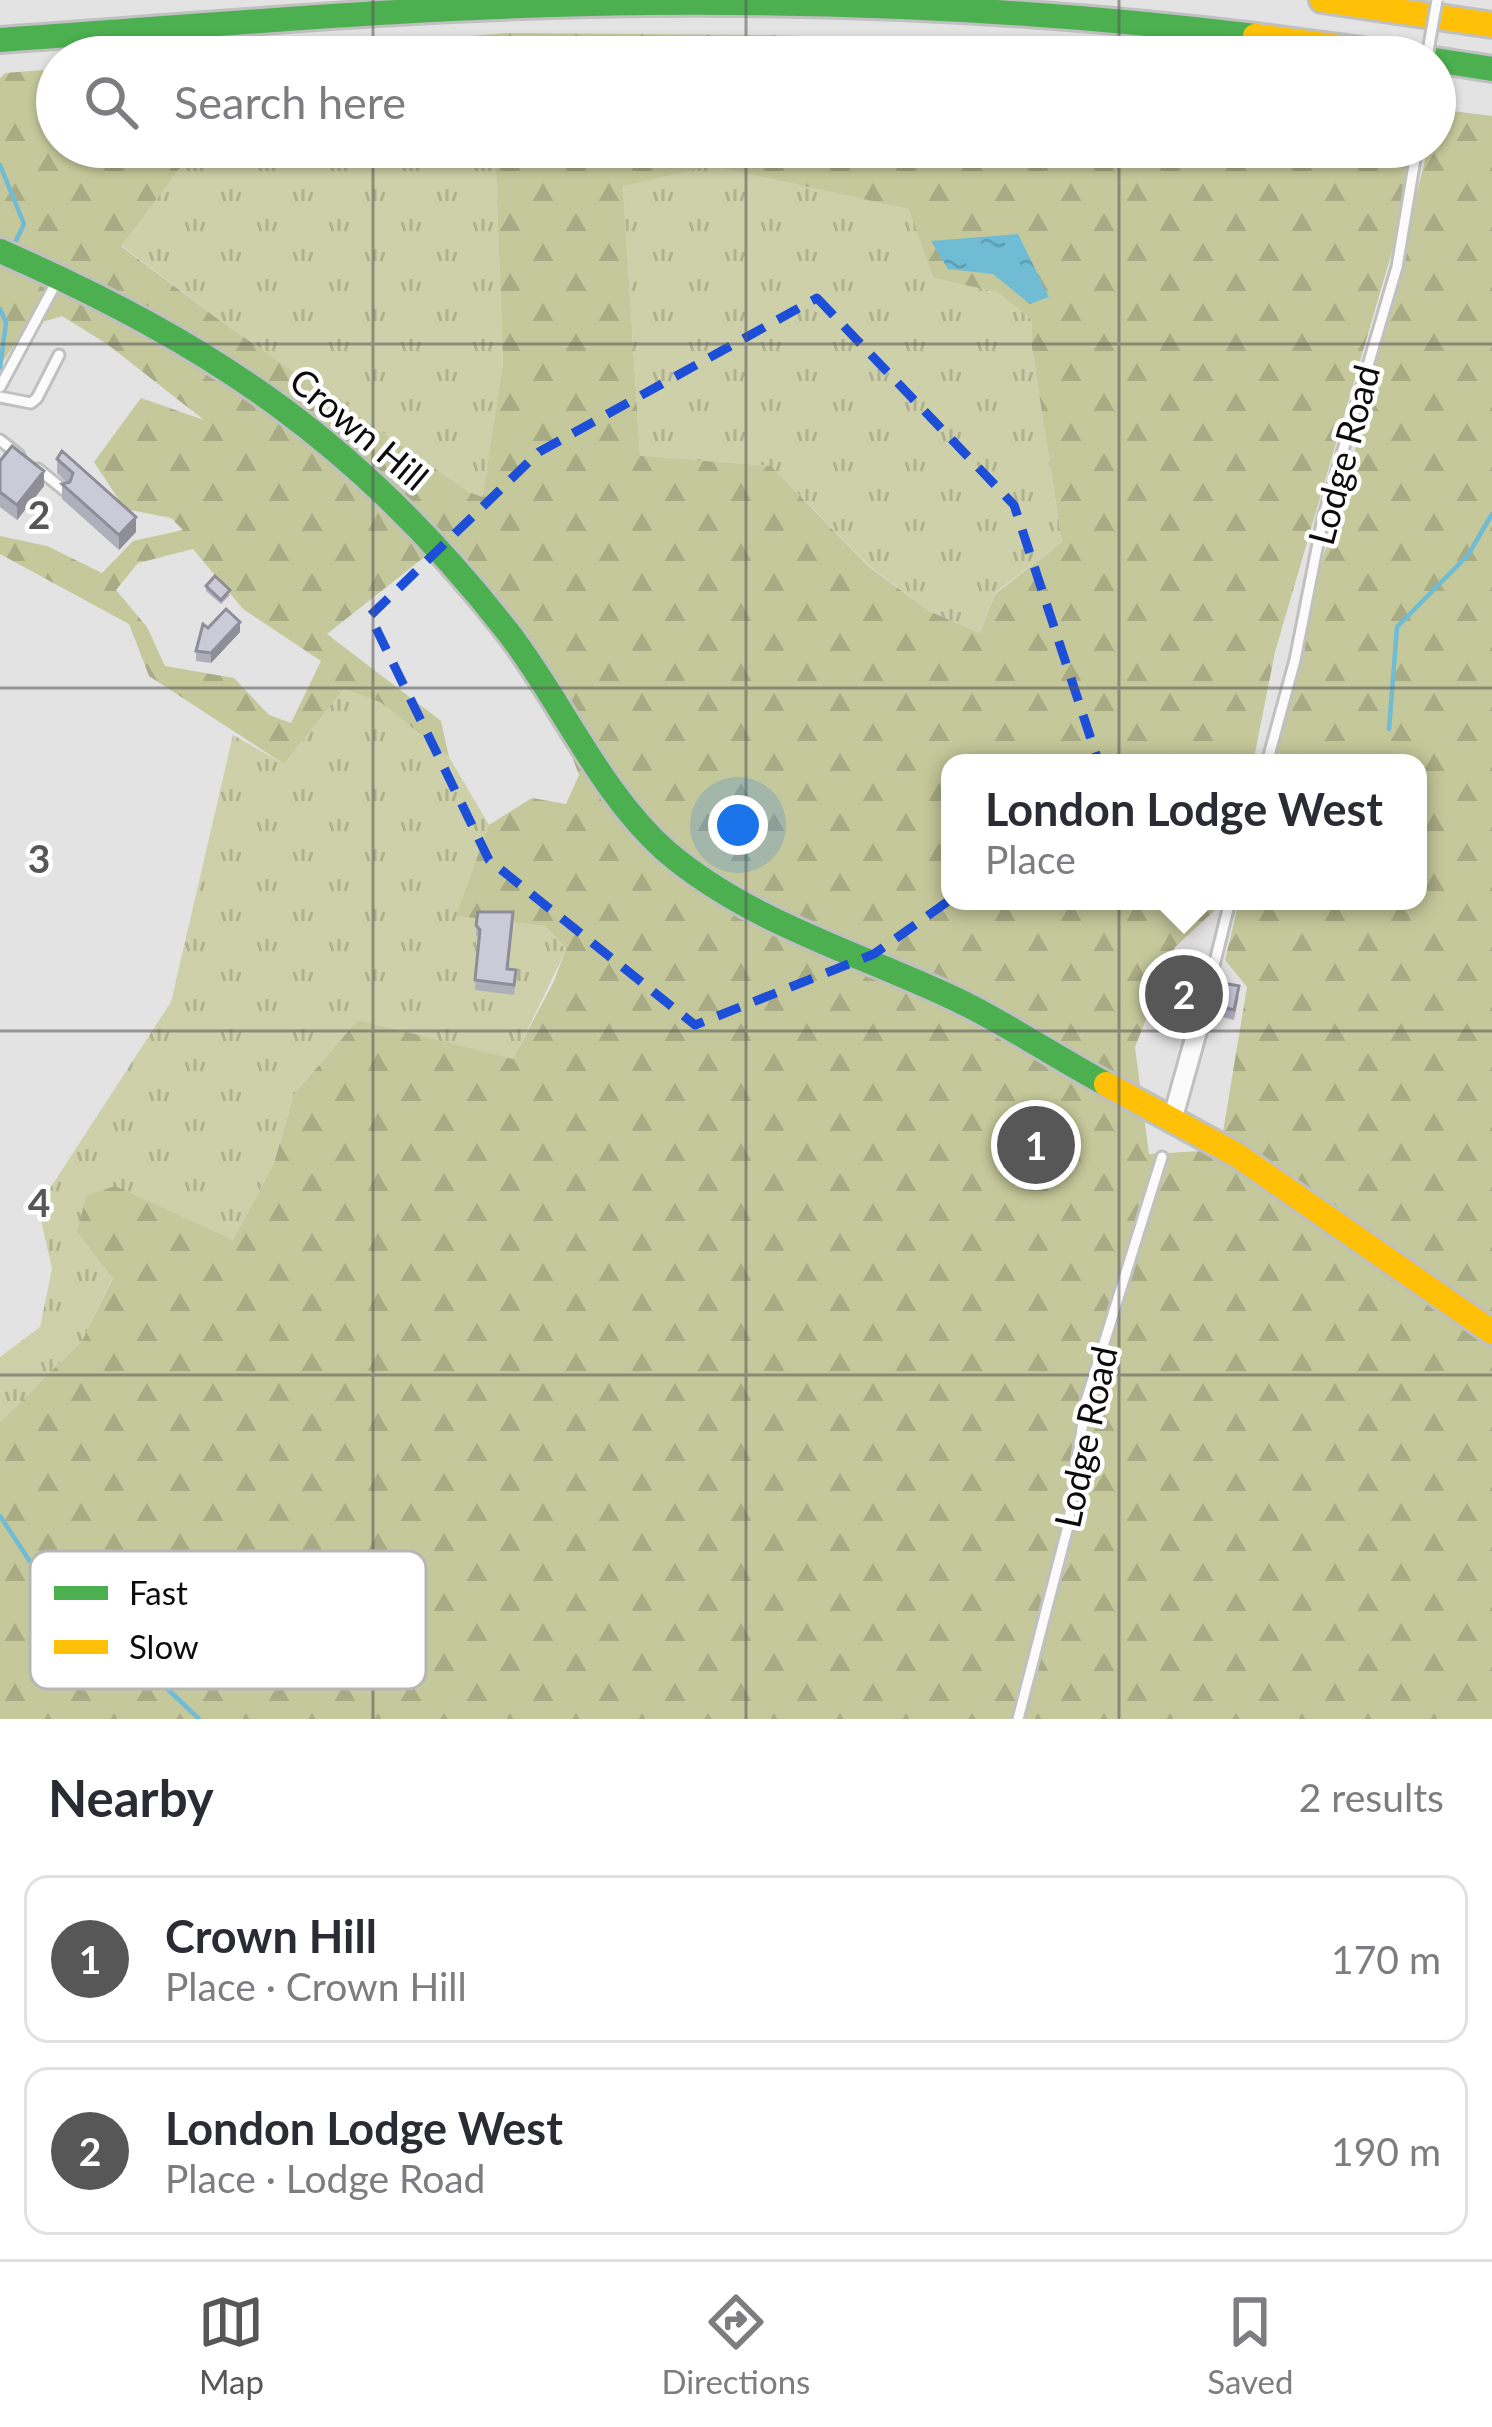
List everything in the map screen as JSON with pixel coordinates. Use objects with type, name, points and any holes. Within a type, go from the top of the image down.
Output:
[{"type":"main road","points":[[1322,0],[1492,25]]},
{"type":"main road","points":[[59,36],[454,9],[734,3],[1111,20],[1242,36]]},
{"type":"main road","points":[[0,40],[36,38]]},
{"type":"main road","points":[[1456,63],[1492,69]]},
{"type":"main road","name":"Crown Hill","points":[[0,251],[60,277],[215,359],[351,461],[397,502],[522,651],[646,828],[686,868],[788,927],[970,1006],[1074,1067],[1173,1117],[1238,1156],[1492,1332]]},
{"type":"street","points":[[1173,1117],[1204,1006]]},
{"type":"lane","points":[[1433,36],[1437,0]]},
{"type":"lane","name":"Lodge Road","points":[[1269,754],[1295,660],[1323,518],[1397,267],[1414,168]]},
{"type":"lane","points":[[0,387],[60,277]]},
{"type":"lane","points":[[0,397],[31,403],[59,356]]},
{"type":"lane","points":[[0,440],[64,490]]},
{"type":"lane","points":[[1204,1006],[1227,910]]},
{"type":"lane","name":"Lodge Road","points":[[1018,1719],[1068,1526],[1086,1401],[1162,1157]]},
{"type":"highlighted area","points":[[817,298],[1014,505],[1107,788],[874,954],[695,1025],[489,860],[370,616],[539,452]]},
{"type":"green space","points":[[507,33],[778,36],[469,36]]},
{"type":"green space","points":[[36,71],[36,168],[180,168],[121,246],[219,320],[469,492],[483,497],[503,363],[496,168],[702,168],[623,186],[640,456],[771,466],[868,566],[929,611],[980,633],[995,594],[1062,542],[1032,348],[1032,320],[997,292],[933,278],[909,209],[720,168],[1412,168],[1410,190],[1275,652],[1255,754],[941,754],[941,910],[1215,910],[1175,947],[1135,1047],[1149,1154],[1220,1150],[1247,987],[1225,960],[1237,910],[1427,910],[1427,754],[1273,754],[1292,655],[1349,475],[1423,168],[1456,168],[1456,111],[1492,116],[1492,1719],[0,1719],[0,1422],[82,1341],[113,1278],[77,1232],[86,1196],[115,1186],[233,1240],[274,1163],[294,1094],[358,1020],[513,1059],[566,949],[545,926],[456,916],[489,825],[532,798],[566,804],[579,775],[544,683],[437,547],[327,634],[441,721],[449,757],[380,702],[344,689],[284,764],[149,676],[129,624],[0,554],[0,536],[47,546],[102,573],[133,541],[183,530],[171,518],[125,509],[94,462],[141,398],[204,420],[107,344],[62,316],[26,327],[0,366],[0,78],[5,73]],"holes":[[[193,549],[243,609],[321,661],[291,723],[269,715],[234,678],[165,666],[147,627],[116,590],[138,563]]]},
{"type":"green space","points":[[180,168],[496,168],[503,363],[484,497],[469,492],[219,320],[121,245]]},
{"type":"green space","points":[[720,168],[910,209],[933,278],[997,292],[1032,320],[1032,348],[1062,542],[995,593],[980,633],[929,611],[868,565],[771,466],[640,457],[623,185]]},
{"type":"green space","points":[[344,689],[380,702],[449,757],[489,825],[457,916],[545,926],[566,950],[513,1060],[358,1020],[294,1094],[274,1163],[233,1240],[211,1232],[77,1232],[113,1277],[82,1341],[0,1422],[0,1357],[40,1327],[52,1269],[38,1207],[171,1002],[233,735],[284,764]]},
{"type":"water","points":[[1018,234],[1049,297],[1030,304],[993,274],[948,269],[931,241]]},
{"type":"building","points":[[12,446],[44,471],[17,505],[0,492],[0,461]]},
{"type":"building","points":[[62,451],[136,517],[119,535],[62,484],[70,482],[73,473],[57,459]]},
{"type":"building","points":[[215,576],[230,590],[221,600],[206,586]]},
{"type":"building","points":[[226,609],[240,622],[211,653],[196,651],[203,624],[208,628]]},
{"type":"building","points":[[478,912],[513,912],[507,969],[516,970],[514,985],[475,980]]},
{"type":"building","points":[[1177,972],[1195,976],[1190,997],[1173,993]]},
{"type":"building","points":[[1223,983],[1239,986],[1234,1010],[1218,1006]]},
{"type":"waterway","points":[[0,165],[24,224],[12,249]]},
{"type":"waterway","points":[[0,309],[6,323],[0,368]]},
{"type":"waterway","points":[[1389,729],[1397,627],[1468,555],[1492,514]]},
{"type":"waterway","points":[[0,1516],[30,1561]]},
{"type":"waterway","points":[[168,1689],[199,1719]]},
{"type":"traffic: fast","points":[[58,36],[403,12],[646,3],[951,9],[1255,36]]},
{"type":"traffic: fast","points":[[0,40],[36,37]]},
{"type":"traffic: fast","points":[[1456,63],[1492,69]]},
{"type":"traffic: fast","points":[[0,251],[150,324],[217,364],[340,454],[453,566],[528,659],[621,803],[667,852],[698,876],[764,915],[962,1002],[1106,1084]]},
{"type":"traffic: slow","points":[[1322,0],[1492,25]]},
{"type":"traffic: slow","points":[[1106,1084],[1237,1155],[1492,1332]]},
{"type":"place","name":"London Lodge West","points":[[1184,994]]},
{"type":"place","name":"Crown Hill","points":[[1036,1145]]}]
